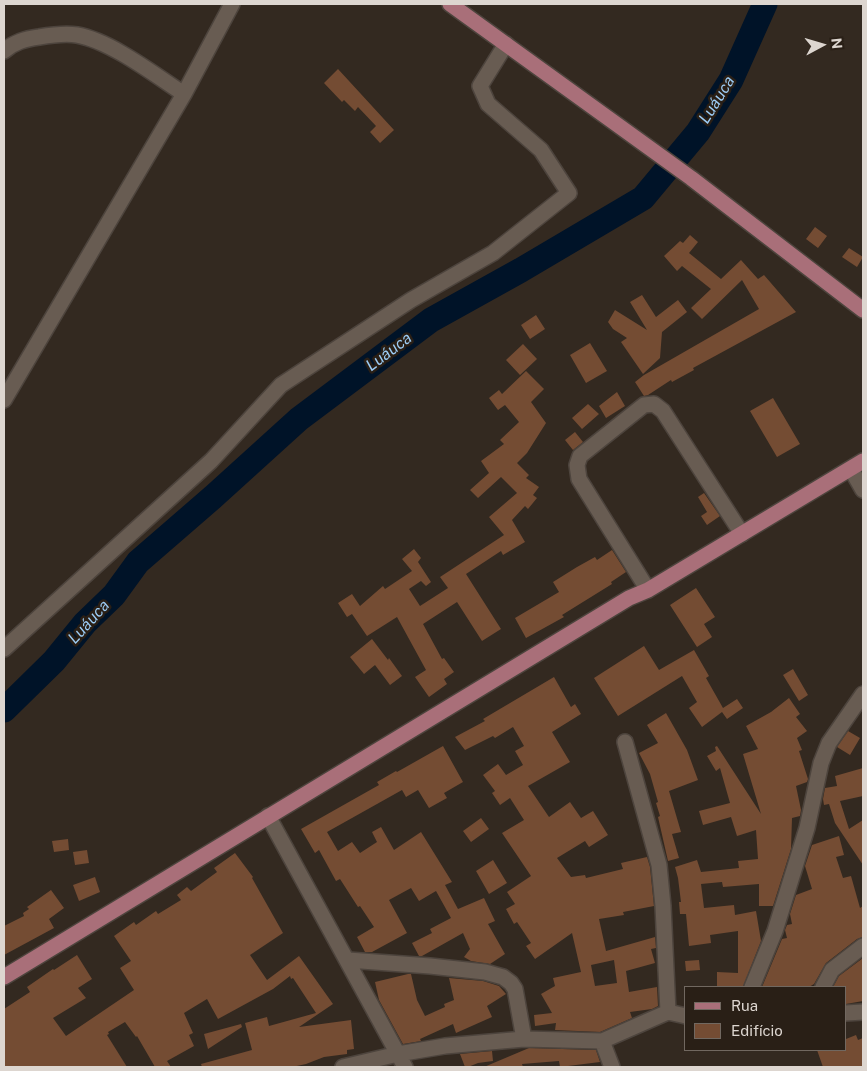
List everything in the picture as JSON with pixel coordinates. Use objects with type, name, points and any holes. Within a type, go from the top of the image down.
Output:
[{"type":"main road","points":[[450,4],[691,178],[863,310]]},
{"type":"main road","points":[[4,977],[630,598],[648,590],[857,465]]},
{"type":"street","points":[[4,400],[184,94],[232,4]]},
{"type":"street","points":[[4,51],[11,44],[28,38],[52,35],[77,35],[110,47],[184,94]]},
{"type":"street","points":[[4,649],[211,461],[281,385],[411,300],[493,253],[570,193],[542,150],[488,104],[480,86],[506,44]]},
{"type":"street","points":[[648,590],[579,479],[577,471],[580,456],[644,405],[654,404],[663,411],[742,534]]},
{"type":"street","points":[[857,465],[863,490]]},
{"type":"street","points":[[752,986],[758,968],[775,931],[807,828],[821,763],[828,743],[863,694]]},
{"type":"street","points":[[625,742],[659,865],[664,906],[668,1012]]},
{"type":"street","points":[[268,816],[402,1061]]},
{"type":"street","points":[[824,986],[832,970],[863,946]]},
{"type":"street","points":[[348,960],[430,966],[485,972],[504,977],[515,989],[524,1040]]},
{"type":"street","points":[[343,1067],[402,1061],[445,1046],[524,1040],[602,1041],[668,1012],[684,1016]]},
{"type":"street","points":[[847,1013],[863,1012]]},
{"type":"street","points":[[602,1041],[612,1067]]},
{"type":"building","points":[[338,69],[394,130],[380,143],[370,132],[376,126],[358,107],[355,111],[344,100],[342,102],[324,83]]},
{"type":"building","points":[[815,227],[827,236],[818,248],[806,239]]},
{"type":"building","points":[[690,235],[698,242],[689,253],[721,279],[741,260],[758,279],[764,275],[796,312],[644,396],[635,382],[644,375],[759,309],[742,280],[702,319],[691,308],[711,289],[682,266],[677,271],[664,256],[680,241],[683,243]]},
{"type":"building","points":[[849,248],[863,257],[857,267],[842,257]]},
{"type":"building","points":[[642,295],[656,317],[678,300],[687,312],[662,332],[660,358],[643,374],[621,342],[627,338],[613,329],[608,322],[615,310],[647,330],[630,302]]},
{"type":"building","points":[[536,315],[545,329],[530,339],[521,325]]},
{"type":"building","points":[[590,343],[607,371],[586,383],[570,355]]},
{"type":"building","points":[[523,344],[537,359],[520,375],[506,360]]},
{"type":"building","points":[[526,371],[544,389],[531,402],[546,423],[527,453],[517,463],[529,475],[526,478],[539,487],[533,495],[537,498],[528,509],[525,506],[512,520],[525,542],[503,555],[501,551],[466,574],[501,629],[482,641],[457,602],[423,624],[442,659],[444,658],[454,672],[444,679],[447,684],[429,697],[415,677],[426,670],[397,617],[367,636],[352,614],[347,617],[338,603],[352,594],[360,606],[383,586],[385,589],[412,571],[402,559],[414,549],[421,558],[418,562],[431,582],[426,586],[421,581],[409,589],[420,606],[448,588],[440,577],[504,535],[489,517],[517,493],[501,477],[478,498],[470,490],[489,473],[481,461],[504,444],[500,440],[519,422],[505,405],[498,410],[489,398],[499,390],[502,394]]},
{"type":"building","points":[[617,392],[625,406],[606,418],[599,406]]},
{"type":"building","points":[[773,398],[800,444],[777,457],[750,411]]},
{"type":"building","points":[[588,404],[599,414],[582,429],[572,418]]},
{"type":"building","points":[[575,432],[583,442],[573,450],[565,440]]},
{"type":"building","points":[[704,493],[720,516],[707,525],[701,516],[707,512],[698,497]]},
{"type":"building","points":[[612,550],[626,572],[611,582],[612,584],[562,615],[564,617],[526,638],[515,618],[559,592],[553,582],[595,557],[597,560]]},
{"type":"building","points":[[696,588],[715,617],[704,624],[712,637],[697,647],[670,605]]},
{"type":"building","points":[[372,639],[402,676],[390,685],[375,665],[364,674],[350,657]]},
{"type":"building","points":[[644,646],[659,670],[694,650],[709,676],[706,678],[723,708],[737,699],[743,708],[727,719],[722,712],[702,727],[689,708],[697,702],[682,676],[618,716],[594,678]]},
{"type":"building","points":[[793,669],[808,695],[799,701],[783,675]]},
{"type":"building","points":[[554,677],[571,707],[575,704],[581,714],[552,732],[570,762],[528,786],[549,817],[570,802],[581,818],[593,811],[608,835],[589,847],[585,841],[557,858],[571,877],[585,875],[586,878],[623,869],[621,863],[647,857],[650,867],[654,906],[623,912],[624,915],[599,919],[606,951],[655,937],[656,948],[651,949],[655,963],[626,971],[629,992],[657,987],[658,1006],[652,1009],[630,1012],[632,1018],[600,1032],[555,1030],[556,1023],[535,1026],[534,1015],[552,1013],[541,994],[555,986],[553,978],[581,972],[572,933],[535,959],[526,946],[531,943],[517,922],[514,924],[506,909],[515,904],[507,892],[531,876],[502,833],[524,820],[510,798],[500,805],[492,793],[495,791],[483,775],[498,764],[506,775],[523,765],[515,751],[524,746],[513,727],[495,738],[493,736],[465,750],[455,737],[485,721],[483,719]],"holes":[[[614,960],[617,983],[595,986],[591,965]]]},
{"type":"building","points":[[789,698],[800,714],[796,717],[807,731],[797,738],[802,750],[799,751],[808,779],[807,782],[796,786],[801,810],[800,816],[792,818],[791,849],[773,906],[759,906],[759,884],[723,887],[722,882],[701,884],[704,908],[734,905],[735,915],[756,911],[761,941],[743,986],[717,986],[717,972],[738,973],[738,931],[710,935],[711,943],[689,946],[686,914],[680,914],[679,902],[681,902],[675,867],[697,860],[701,872],[739,868],[738,861],[758,859],[756,830],[737,836],[731,817],[703,825],[699,811],[730,803],[720,768],[716,771],[707,756],[716,751],[715,747],[717,746],[761,814],[743,754],[758,749],[746,726],[771,712]]},
{"type":"building","points":[[666,713],[687,750],[698,780],[669,791],[681,832],[672,834],[679,858],[668,861],[658,817],[660,816],[656,803],[658,802],[650,774],[639,753],[658,743],[647,725]]},
{"type":"building","points":[[848,731],[860,738],[850,755],[837,747]]},
{"type":"building","points":[[443,746],[463,782],[444,793],[447,798],[429,808],[418,790],[406,797],[402,790],[327,832],[338,851],[352,842],[360,853],[377,842],[372,832],[381,827],[394,850],[421,832],[452,882],[445,885],[458,909],[484,898],[495,921],[488,924],[505,954],[490,964],[471,961],[464,957],[470,949],[463,933],[419,956],[412,943],[432,933],[430,929],[451,918],[436,891],[419,901],[411,888],[389,900],[407,933],[372,952],[365,952],[357,937],[374,927],[340,879],[336,881],[319,850],[315,853],[301,829],[379,785],[377,782]]},
{"type":"building","points":[[863,768],[863,796],[840,801],[849,829],[863,820],[863,865],[835,823],[829,804],[824,805],[823,799],[825,788],[837,786],[835,776]]},
{"type":"building","points":[[481,818],[489,829],[471,842],[463,831]]},
{"type":"building","points":[[839,836],[844,855],[836,857],[843,878],[851,876],[860,908],[863,906],[863,937],[857,939],[826,963],[814,984],[811,986],[762,986],[782,939],[787,938],[785,930],[787,925],[792,924],[790,914],[796,895],[812,889],[805,866],[812,845]]},
{"type":"building","points":[[68,839],[69,850],[54,852],[52,841]]},
{"type":"building","points":[[87,850],[89,863],[75,865],[73,852]]},
{"type":"building","points":[[235,853],[253,877],[283,933],[250,955],[267,980],[299,956],[333,1004],[299,1027],[351,1020],[354,1049],[347,1050],[347,1054],[324,1057],[292,1067],[202,1067],[201,1064],[252,1050],[245,1023],[267,1017],[269,1026],[316,1013],[290,976],[273,989],[218,1019],[207,999],[184,1013],[193,1033],[189,1035],[194,1046],[167,1061],[171,1067],[155,1067],[137,1036],[125,1022],[108,1032],[109,1034],[107,1035],[127,1067],[4,1067],[4,1009],[30,992],[27,987],[77,955],[92,979],[78,988],[86,998],[53,1018],[66,1036],[134,990],[120,968],[131,961],[114,936],[134,922],[136,925],[156,911],[158,914],[181,900],[177,895],[187,887],[191,891],[217,872],[214,868]]},
{"type":"building","points":[[493,860],[507,883],[489,894],[476,871]]},
{"type":"building","points":[[95,877],[100,892],[79,901],[73,885]]},
{"type":"building","points":[[51,890],[64,908],[49,919],[54,928],[4,955],[4,926],[24,916],[23,913],[29,909],[27,907]]},
{"type":"building","points":[[863,958],[863,1001],[847,1004],[847,986],[834,986],[839,976]]},
{"type":"building","points":[[699,960],[700,970],[686,971],[685,961]]},
{"type":"building","points":[[411,974],[417,1000],[425,1016],[445,1007],[444,1004],[454,1000],[449,978],[483,981],[499,986],[506,994],[487,1006],[492,1017],[456,1033],[453,1024],[420,1039],[421,1041],[403,1044],[379,1000],[375,982]]},
{"type":"building","points":[[241,1024],[242,1027],[208,1049],[204,1034]]},
{"type":"building","points":[[856,1035],[858,1040],[863,1038],[863,1067],[823,1067],[817,1051],[847,1051],[847,1039]]},
{"type":"building","points":[[529,1048],[596,1050],[600,1062],[560,1067],[559,1061],[522,1064],[523,1067],[484,1067]]},
{"type":"building","points":[[492,1051],[493,1061],[478,1063],[468,1067],[465,1067],[460,1054]]},
{"type":"waterway","name":"Luáuca","points":[[4,710],[54,661],[85,623],[114,595],[138,562],[299,419],[431,320],[521,270],[643,198],[698,132],[731,80],[765,4]]}]
